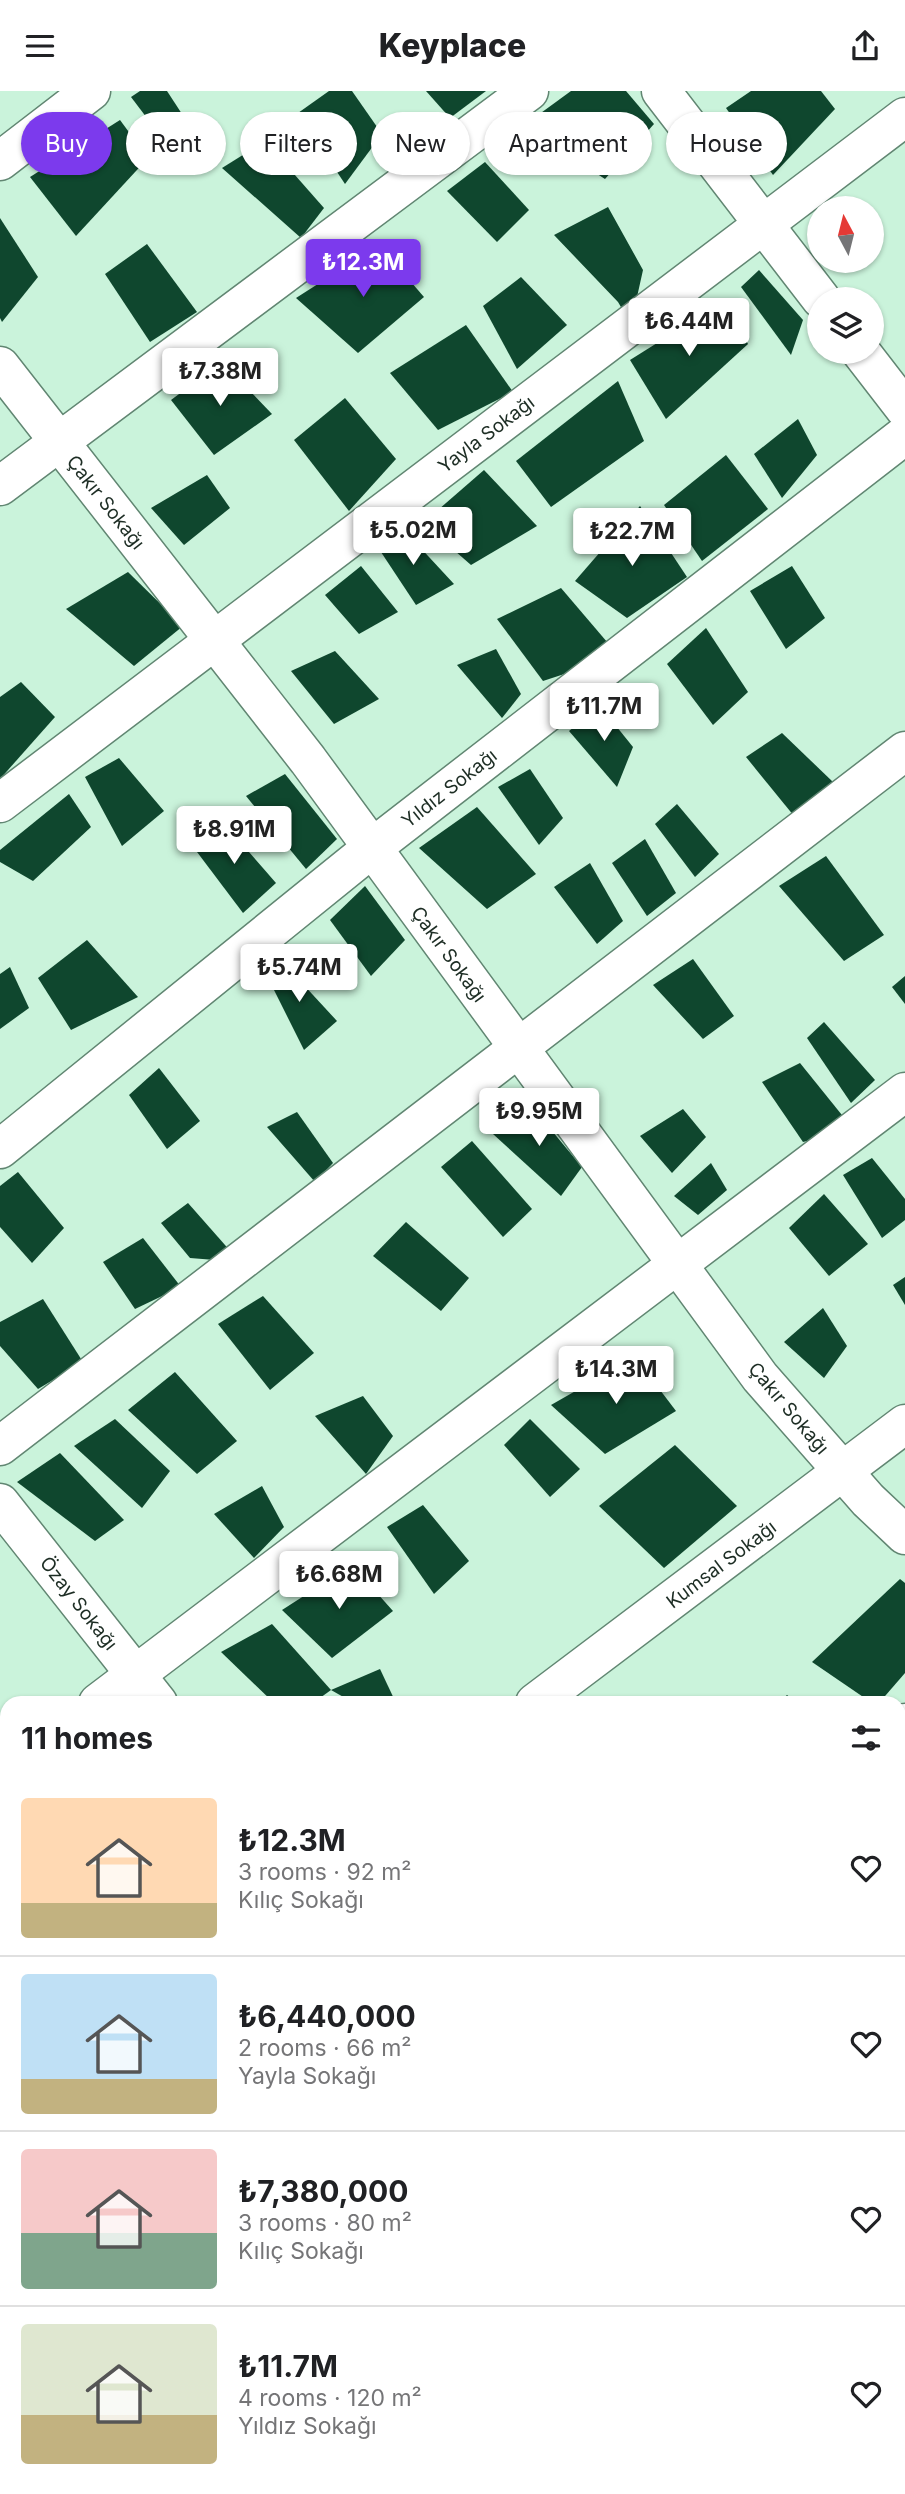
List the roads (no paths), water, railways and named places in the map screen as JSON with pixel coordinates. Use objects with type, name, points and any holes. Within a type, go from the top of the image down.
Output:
[{"type":"street","points":[[0,161],[91,91]]},
{"type":"street","points":[[0,486],[529,91]]},
{"type":"street","points":[[661,91],[812,287]]},
{"type":"street","name":"Yayla Sokağı","points":[[0,803],[905,117]]},
{"type":"street","points":[[870,364],[905,409]]},
{"type":"street","name":"Çakır Sokağı","points":[[0,366],[308,760],[760,1377],[868,1500],[905,1535]]},
{"type":"street","name":"Yıldız Sokağı","points":[[0,1149],[372,848],[905,435]]},
{"type":"street","points":[[0,1446],[905,751]]},
{"type":"street","points":[[120,1696],[146,1688],[678,1265],[905,1092]]},
{"type":"street","name":"Kumsal Sokağı","points":[[562,1696],[905,1424]]},
{"type":"street","name":"Özay Sokağı","points":[[0,1503],[146,1688]]}]
